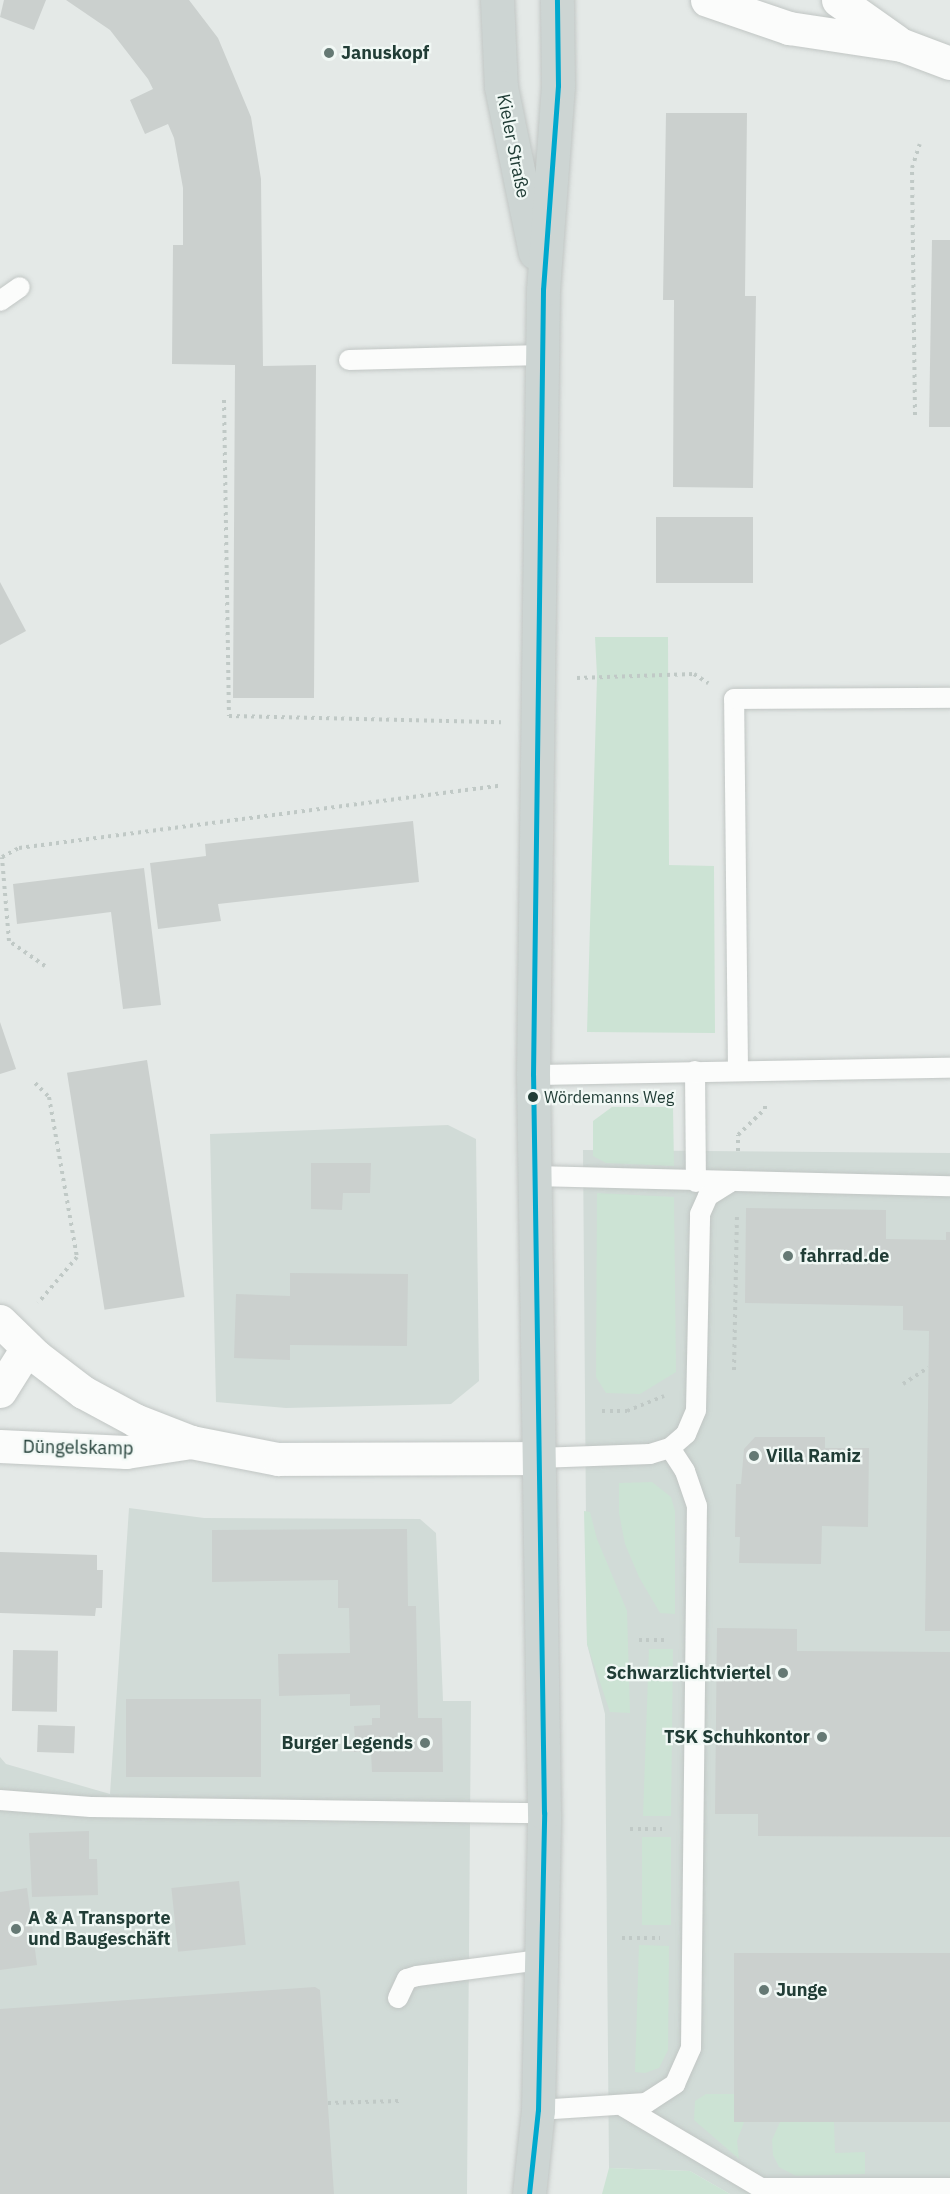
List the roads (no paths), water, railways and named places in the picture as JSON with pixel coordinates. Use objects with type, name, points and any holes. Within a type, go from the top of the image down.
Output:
[{"type":"main road","name":"Kieler Straße","points":[[497,0],[501,87],[543,290]]},
{"type":"main road","name":"Kieler Straße","points":[[529,2194],[538,2110],[544,1813],[532,1075],[538,781],[543,290],[558,86],[557,0]]},
{"type":"street","points":[[707,0],[789,28],[902,45],[950,63]]},
{"type":"street","points":[[838,0],[902,45]]},
{"type":"street","points":[[0,1391],[13,1334],[109,1407],[191,1442],[278,1459],[537,1458]]},
{"type":"street","name":"Düngelskamp","points":[[0,1446],[126,1452],[191,1442]]},
{"type":"lane","points":[[0,301],[20,287]]},
{"type":"lane","points":[[349,360],[542,356]]},
{"type":"lane","points":[[738,1070],[734,699],[950,698]]},
{"type":"lane","points":[[532,1075],[950,1068]]},
{"type":"lane","points":[[695,1071],[696,1182]]},
{"type":"lane","points":[[534,1176],[733,1183],[950,1185]]},
{"type":"lane","points":[[537,1458],[650,1454],[670,1448],[692,1425],[696,1393],[700,1214],[708,1196],[733,1183]]},
{"type":"lane","points":[[538,2110],[624,2107],[661,2096],[675,2084],[691,2048],[697,1506],[686,1471],[670,1448]]},
{"type":"lane","points":[[0,1800],[91,1807],[544,1813]]},
{"type":"lane","points":[[398,1998],[407,1979],[417,1976],[540,1960]]},
{"type":"lane","points":[[624,2107],[761,2188],[950,2188]]},
{"type":"place","name":"Januskopf","points":[[329,53]]},
{"type":"place","name":"Wördemanns Weg","points":[[533,1097]]},
{"type":"place","name":"fahrrad.de","points":[[788,1256]]},
{"type":"place","name":"Villa Ramiz","points":[[754,1456]]},
{"type":"place","name":"Schwarzlichtviertel","points":[[783,1673]]},
{"type":"place","name":"TSK Schuhkontor","points":[[822,1737]]},
{"type":"place","name":"Burger Legends","points":[[425,1743]]},
{"type":"place","name":"A & A Transporte und Baugeschäft","points":[[16,1929]]},
{"type":"place","name":"Junge","points":[[764,1990]]}]
